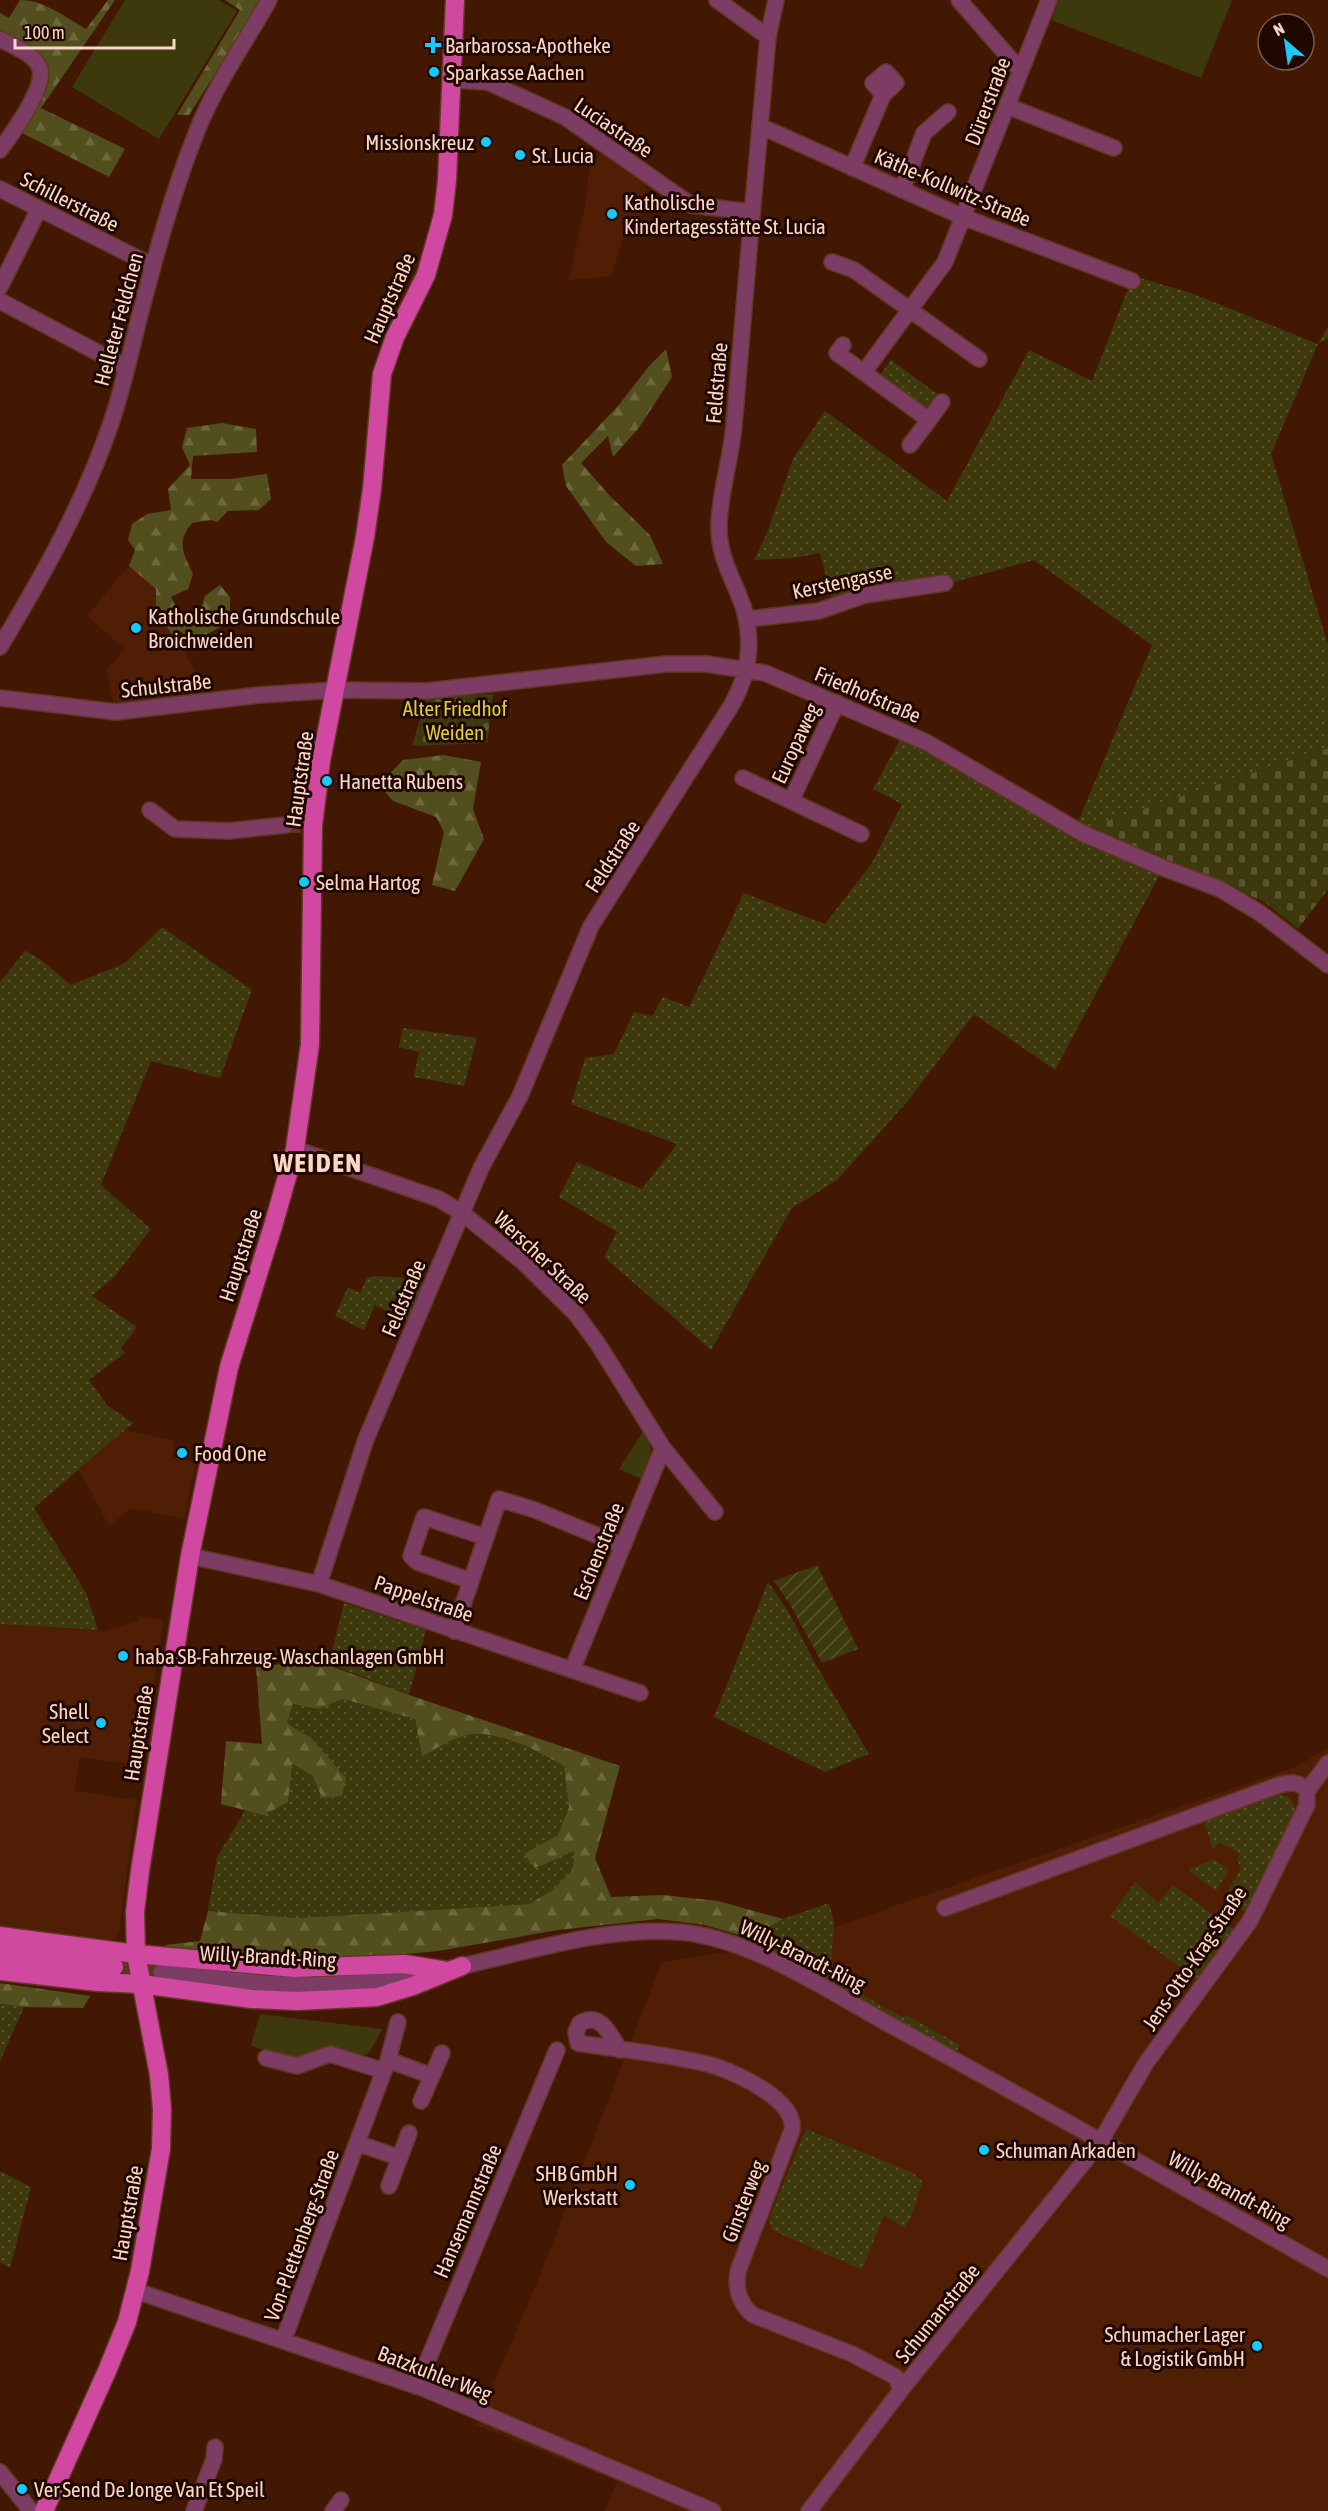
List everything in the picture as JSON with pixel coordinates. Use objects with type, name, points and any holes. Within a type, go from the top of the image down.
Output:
[{"type":"main road","name":"Hauptstraße","points":[[44,2511],[127,2322],[136,2291],[161,2149],[162,2109],[159,2075],[136,1954],[135,1912],[140,1871],[190,1556],[229,1367],[295,1149],[310,1044],[309,826],[372,489],[382,375],[395,337],[426,275],[443,215],[447,180],[454,0]]},
{"type":"main road","points":[[0,1936],[136,1954],[294,1968],[404,1964],[442,1970]]},
{"type":"main road","points":[[0,1953],[114,1967]]},
{"type":"main road","points":[[0,1971],[98,1982],[141,1984],[252,1999],[347,2000],[395,1993],[462,1966]]},
{"type":"street","name":"Helleter Feldchen","points":[[0,647],[38,583],[93,472],[112,421],[153,266],[177,186],[198,128],[224,76],[269,0]]},
{"type":"street","points":[[717,0],[768,37]]},
{"type":"street","name":"Feldstraße","points":[[318,1584],[366,1439],[481,1168],[520,1096],[591,927],[725,716],[739,692],[746,670],[749,654],[748,619],[722,555],[719,524],[733,429],[768,37],[776,0]]},
{"type":"street","points":[[959,0],[1021,71]]},
{"type":"street","name":"Dürerstraße","points":[[864,372],[945,262],[1048,0]]},
{"type":"street","points":[[0,39],[31,56],[40,67],[41,74],[38,87],[24,113],[0,150]]},
{"type":"street","name":"Luciastraße","points":[[450,80],[488,82],[565,117],[691,205],[751,212]]},
{"type":"street","points":[[852,168],[883,95]]},
{"type":"street","points":[[1007,106],[1114,148]]},
{"type":"street","points":[[902,190],[924,133],[948,112]]},
{"type":"street","name":"Käthe-Kollwitz-Straße","points":[[760,126],[963,217],[1132,281]]},
{"type":"street","name":"Schillerstraße","points":[[0,189],[153,266]]},
{"type":"street","points":[[0,287],[39,209]]},
{"type":"street","points":[[832,262],[854,270],[909,311],[920,315],[980,358]]},
{"type":"street","points":[[0,301],[127,368]]},
{"type":"street","points":[[843,345],[837,354],[929,420]]},
{"type":"street","points":[[910,445],[942,402]]},
{"type":"street","name":"Kerstengasse","points":[[748,619],[819,611],[865,595],[945,583]]},
{"type":"street","name":"Friedhofstraße","points":[[336,690],[427,691],[683,664],[765,673],[926,741],[1082,832],[1161,867],[1220,889],[1260,912],[1328,965]]},
{"type":"street","name":"Schulstraße","points":[[0,698],[116,712],[259,695],[336,690]]},
{"type":"street","name":"Europaweg","points":[[791,801],[837,703]]},
{"type":"street","name":"Europaweg","points":[[743,778],[861,834]]},
{"type":"street","points":[[150,810],[175,829],[228,831],[286,825]]},
{"type":"street","name":"Werscher Straße","points":[[295,1149],[420,1191],[462,1213],[523,1262],[576,1314],[598,1344],[663,1448],[715,1512]]},
{"type":"street","name":"Eschenstraße","points":[[572,1670],[663,1448]]},
{"type":"street","points":[[454,1631],[499,1498],[536,1510],[622,1546]]},
{"type":"street","points":[[471,1581],[417,1562],[411,1556],[424,1517],[486,1537]]},
{"type":"street","name":"Pappelstraße","points":[[190,1556],[318,1584],[640,1693]]},
{"type":"street","name":"Jens-Otto-Krag-Straße","points":[[1100,2142],[1146,2063],[1250,1921],[1307,1805],[1307,1791],[1328,1763]]},
{"type":"street","points":[[945,1908],[1279,1785],[1290,1782],[1299,1784],[1307,1791]]},
{"type":"street","name":"Willy-Brandt-Ring","points":[[161,1971],[241,1982],[305,1985],[376,1980],[442,1970],[598,1937],[644,1932],[680,1932],[720,1940],[787,1969],[949,2056],[1328,2269]]},
{"type":"street","name":"Von-Plettenberg-Straße","points":[[284,2341],[386,2065],[398,2022]]},
{"type":"street","name":"Hansemannstraße","points":[[425,2389],[425,2367],[557,2050]]},
{"type":"street","name":"Ginsterweg","points":[[620,2050],[720,2068],[769,2093],[788,2111],[793,2124],[792,2130],[738,2271],[738,2295],[746,2309],[753,2315],[852,2354],[896,2377],[901,2390]]},
{"type":"street","points":[[421,2101],[442,2053]]},
{"type":"street","points":[[266,2058],[297,2066],[330,2054],[432,2076]]},
{"type":"street","points":[[389,2186],[409,2133]]},
{"type":"street","name":"Schumanstraße","points":[[809,2511],[901,2390],[1100,2142]]},
{"type":"street","name":"Von-Plettenberg-Straße","points":[[357,2143],[399,2158]]},
{"type":"street","name":"Batzkuhler Weg","points":[[136,2291],[425,2389],[713,2511]]},
{"type":"street","points":[[194,2511],[214,2458],[215,2447]]},
{"type":"street","points":[[0,2472],[31,2511]]},
{"type":"shaded area","name":"Katholische Kindertagesstätte St. Lucia","points":[[602,152],[647,184],[637,229],[625,228],[612,276],[569,280],[586,200],[589,171]]},
{"type":"shaded area","name":"Katholische Grundschule Broichweiden","points":[[152,537],[159,607],[209,695],[114,706],[107,669],[125,649],[87,616]]},
{"type":"shaded area","points":[[125,1430],[175,1441],[172,1457],[196,1462],[184,1519],[131,1508],[109,1526],[79,1470]]},
{"type":"shaded area","points":[[139,1617],[163,1620],[142,1766],[80,1757],[74,1791],[137,1800],[119,1931],[115,1938],[104,1943],[0,1931],[0,1624],[103,1631],[138,1621]]},
{"type":"shaded area","points":[[1328,1748],[1328,2511],[605,2511],[617,2481],[476,2425],[541,2273],[662,1962],[788,1943],[1298,1766]]},
{"type":"green space","points":[[20,0],[46,6],[86,29],[108,0],[115,0],[41,108],[125,149],[109,177],[18,131],[49,74],[43,59],[0,32],[0,13],[9,18]]},
{"type":"green space","points":[[125,0],[219,0],[237,11],[159,139],[72,87]]},
{"type":"green space","points":[[225,0],[262,0],[189,115],[177,115],[240,10]]},
{"type":"green space","points":[[1059,0],[1232,0],[1201,78],[1051,20]]},
{"type":"green space","points":[[1133,276],[1191,293],[1318,344],[1271,454],[1328,645],[1328,748],[1094,825],[1167,861],[1055,1070],[974,1014],[907,1102],[837,1180],[792,1208],[711,1350],[604,1257],[617,1232],[559,1197],[577,1162],[642,1189],[677,1144],[571,1104],[585,1058],[614,1054],[634,1012],[652,1016],[663,997],[689,1007],[744,893],[825,924],[872,863],[902,804],[873,789],[907,727],[1078,822],[1152,645],[1034,560],[921,591],[872,598],[835,611],[820,553],[793,558],[754,560],[767,533],[793,459],[825,411],[947,501],[1029,350],[1092,381]]},
{"type":"green space","points":[[1328,326],[1328,338],[1318,344]]},
{"type":"green space","points":[[666,349],[672,377],[638,429],[613,457],[608,436],[581,463],[610,496],[650,535],[663,564],[636,566],[606,542],[566,486],[562,465],[618,406],[649,366]]},
{"type":"green space","points":[[891,360],[940,396],[930,410],[923,411],[878,378]]},
{"type":"green space","points":[[222,423],[256,429],[257,452],[193,456],[191,479],[230,479],[267,474],[271,499],[259,510],[228,511],[217,522],[211,520],[192,523],[184,536],[184,554],[193,574],[188,589],[171,597],[181,615],[201,608],[205,596],[220,585],[230,597],[230,622],[209,633],[200,646],[180,631],[172,635],[156,608],[156,589],[129,566],[135,550],[128,540],[132,524],[147,514],[171,510],[168,489],[190,465],[182,447],[187,428]]},
{"type":"green space","name":"Alter Friedhof Weiden","points":[[493,694],[487,743],[412,746],[427,697]]},
{"type":"green space","points":[[1328,748],[1328,889],[1298,929],[1263,901],[1092,832],[1094,825]]},
{"type":"green space","points":[[443,755],[481,762],[473,809],[484,839],[455,891],[432,885],[444,832],[436,817],[393,801],[379,785],[403,760]]},
{"type":"green space","points":[[162,927],[252,990],[220,1078],[151,1061],[101,1185],[151,1229],[115,1276],[92,1296],[137,1327],[121,1348],[125,1353],[89,1380],[108,1406],[133,1423],[34,1508],[86,1593],[98,1630],[0,1624],[0,982],[25,951],[40,959],[71,985],[125,963]]},
{"type":"green space","points":[[403,1028],[477,1038],[464,1086],[414,1077],[419,1052],[399,1047]]},
{"type":"green space","points":[[376,1276],[410,1278],[423,1283],[407,1321],[375,1305],[364,1330],[335,1316],[348,1287],[360,1293],[367,1278]]},
{"type":"green space","points":[[644,1430],[651,1448],[642,1479],[619,1469]]},
{"type":"green space","points":[[817,1565],[858,1649],[822,1663],[792,1608],[774,1581]]},
{"type":"green space","points":[[768,1582],[788,1611],[816,1665],[869,1754],[825,1772],[714,1717]]},
{"type":"green space","points":[[344,1603],[426,1630],[409,1695],[329,1664]]},
{"type":"green space","points":[[301,1655],[409,1695],[620,1766],[595,1858],[611,1897],[663,1895],[718,1901],[783,1919],[749,1938],[705,1925],[658,1919],[558,1930],[438,1951],[307,1963],[168,1949],[166,1945],[200,1941],[208,1911],[299,1918],[529,1904],[553,1890],[573,1869],[574,1851],[535,1868],[524,1854],[558,1835],[569,1807],[564,1766],[514,1742],[482,1734],[458,1738],[422,1757],[415,1719],[343,1699],[318,1709],[293,1704],[287,1723],[311,1738],[346,1778],[342,1796],[322,1798],[312,1775],[292,1764],[288,1802],[264,1815],[221,1804],[226,1741],[262,1744],[256,1666],[297,1663]]},
{"type":"green space","points":[[343,1699],[415,1719],[422,1757],[458,1737],[482,1734],[514,1742],[565,1766],[569,1807],[558,1835],[574,1851],[573,1869],[553,1890],[529,1904],[299,1918],[208,1911],[217,1857],[246,1809],[264,1815],[292,1764],[312,1775],[322,1798],[311,1738],[287,1723],[293,1704],[318,1709]]},
{"type":"green space","points":[[1279,1794],[1287,1796],[1292,1801],[1294,1815],[1245,1912],[1225,1897],[1241,1868],[1237,1860],[1240,1853],[1219,1843],[1213,1850],[1204,1822]]},
{"type":"green space","points":[[1214,1860],[1229,1870],[1216,1891],[1189,1871],[1190,1868]]},
{"type":"green space","points":[[1135,1882],[1158,1903],[1173,1885],[1234,1930],[1197,1980],[1110,1916]]},
{"type":"green space","points":[[829,1903],[834,1922],[831,1967],[846,1983],[873,2001],[902,2017],[908,2016],[960,2045],[956,2052],[749,1938],[783,1919]]},
{"type":"green space","points":[[0,1983],[90,1996],[83,2008],[24,2007],[0,2004]]},
{"type":"green space","points":[[0,2004],[24,2007],[0,2061]]},
{"type":"green space","points":[[260,2014],[382,2029],[370,2052],[358,2059],[299,2060],[286,2054],[278,2056],[251,2045]]},
{"type":"green space","points":[[806,2129],[913,2173],[923,2182],[910,2219],[904,2228],[884,2215],[862,2270],[772,2230],[769,2219]]},
{"type":"green space","points":[[0,2171],[31,2187],[10,2268],[0,2262]]},
{"type":"tunnel","points":[[286,825],[304,826]]},
{"type":"tunnel","points":[[114,1967],[161,1972]]},
{"type":"place","name":"Barbarossa-Apotheke","points":[[433,45]]},
{"type":"place","name":"Sparkasse Aachen","points":[[434,72]]},
{"type":"place","name":"Missionskreuz","points":[[486,142]]},
{"type":"place","name":"St. Lucia","points":[[520,155]]},
{"type":"place","name":"Katholische Kindertagesstätte St. Lucia","points":[[612,214]]},
{"type":"place","name":"Katholische Grundschule Broichweiden","points":[[136,628]]},
{"type":"place","name":"Hanetta Rubens","points":[[327,781]]},
{"type":"place","name":"Selma Hartog","points":[[304,882]]},
{"type":"place","name":"Food One","points":[[182,1453]]},
{"type":"place","name":"haba SB-Fahrzeug- Waschanlagen GmbH","points":[[123,1656]]},
{"type":"place","name":"Shell Select","points":[[101,1723]]},
{"type":"place","name":"Schuman Arkaden","points":[[984,2150]]},
{"type":"place","name":"SHB GmbH Werkstatt","points":[[630,2185]]},
{"type":"place","name":"Schumacher Lager & Logistik GmbH","points":[[1257,2346]]},
{"type":"place","name":"Ver Send De Jonge Van Et Speil","points":[[22,2489]]},
{"type":"district","name":"WEIDEN","points":[[318,1162]]}]
